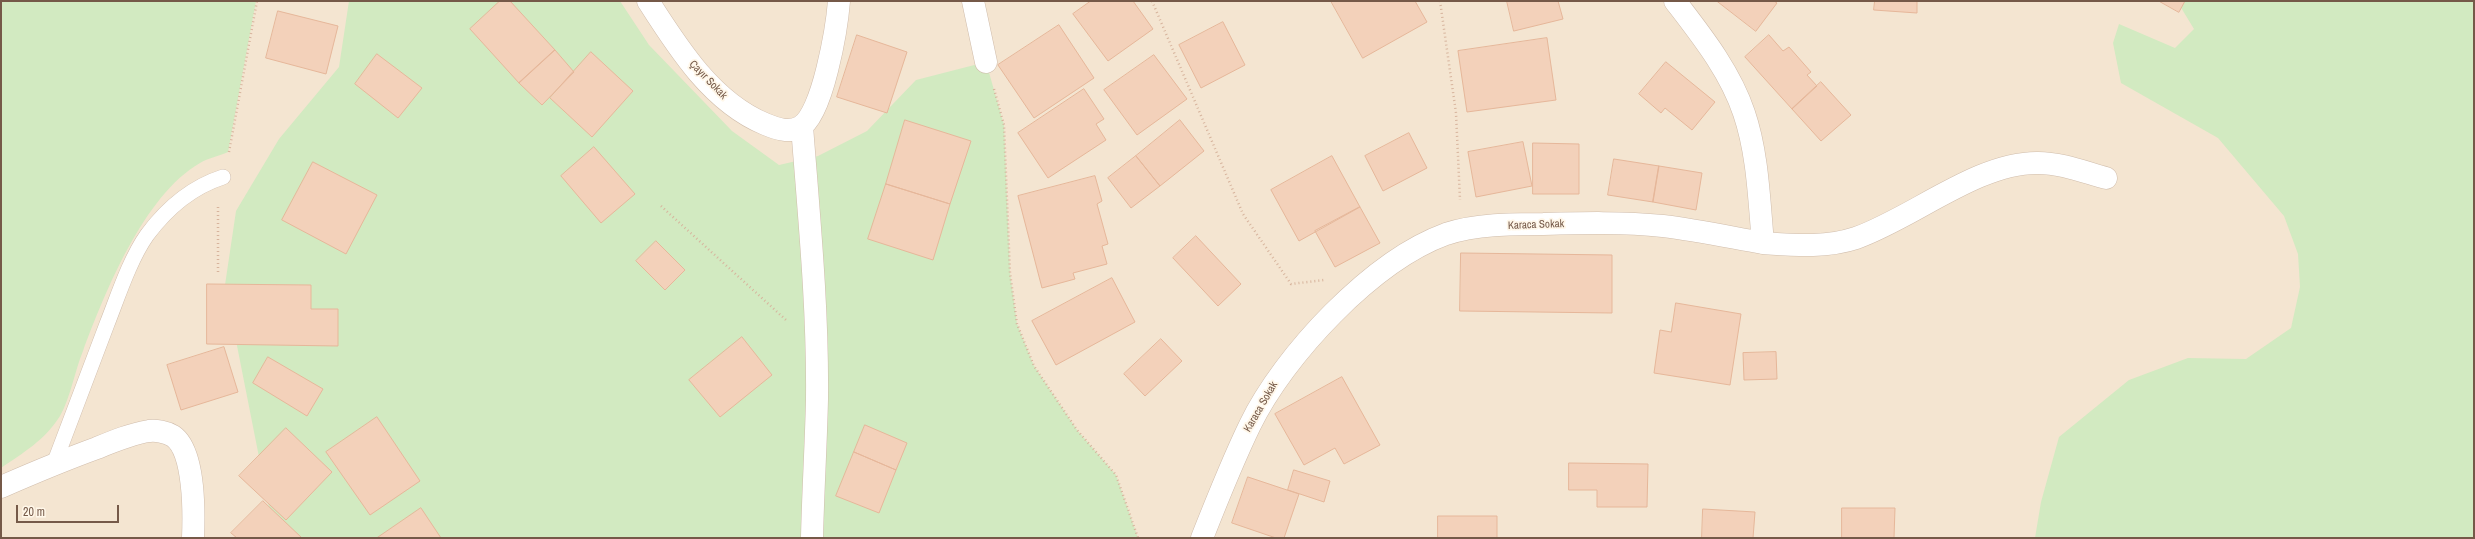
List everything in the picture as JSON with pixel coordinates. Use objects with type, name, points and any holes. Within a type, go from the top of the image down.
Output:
[{"type":"street","name":"Çayır Sokak","points":[[648,1],[684,54],[717,92],[734,107],[746,116],[775,128],[790,130],[802,126]]},
{"type":"street","points":[[812,538],[817,398],[816,348],[814,284],[802,126],[811,115],[820,92],[832,50],[839,1]]},
{"type":"street","points":[[974,1],[986,62]]},
{"type":"street","points":[[1675,1],[1700,33],[1730,79],[1744,112],[1750,135],[1762,243]]},
{"type":"street","name":"Karaca Sokak","points":[[1202,538],[1250,424],[1278,378],[1314,334],[1346,301],[1379,274],[1420,246],[1447,234],[1461,231],[1526,224],[1601,223],[1663,226],[1762,243],[1829,244],[1855,238],[1887,225],[1971,181],[2007,166],[2038,163],[2067,167],[2106,178]]},
{"type":"street","points":[[1,487],[54,464],[130,436],[151,431],[173,436],[183,449],[189,467],[193,538]]},
{"type":"lane","points":[[54,464],[122,286],[147,236],[173,206],[196,188],[220,178]]},
{"type":"path","points":[[218,274],[220,178],[257,1]]},
{"type":"path","points":[[1152,1],[1243,214],[1291,284],[1328,280]]},
{"type":"path","points":[[1440,1],[1456,113],[1461,231]]},
{"type":"path","points":[[986,62],[1004,125],[1010,273],[1017,324],[1034,366],[1077,430],[1116,474],[1138,538]]},
{"type":"path","points":[[661,206],[816,348]]},
{"type":"shaded area","points":[[1,1],[2474,1],[2474,538],[1,538]]},
{"type":"green space","points":[[1,1],[256,1],[228,152],[203,161],[180,178],[161,198],[144,221],[115,274],[103,301],[80,359],[67,401],[60,416],[54,425],[40,439],[26,451],[1,468]]},
{"type":"green space","points":[[349,1],[620,1],[649,45],[732,131],[779,165],[818,156],[867,131],[916,80],[986,62],[1004,125],[1010,273],[1017,324],[1034,366],[1077,430],[1116,475],[1138,538],[275,538],[225,285],[236,211],[279,139],[339,67]]},
{"type":"green space","points":[[2177,1],[2474,1],[2474,538],[2035,538],[2041,502],[2059,437],[2129,380],[2188,358],[2246,359],[2291,328],[2300,287],[2298,254],[2284,216],[2218,138],[2121,83],[2113,43],[2119,24],[2175,48],[2194,29]]},
{"type":"building","points":[[500,1],[510,1],[555,50],[519,83],[470,29]]},
{"type":"building","points":[[1091,1],[1133,1],[1153,29],[1108,61],[1073,14]]},
{"type":"building","points":[[1331,1],[1415,1],[1427,22],[1363,58]]},
{"type":"building","points":[[1507,1],[1558,1],[1563,19],[1514,31]]},
{"type":"building","points":[[1717,1],[1774,1],[1777,3],[1756,31]]},
{"type":"building","points":[[1875,1],[1917,1],[1917,13],[1874,10]]},
{"type":"building","points":[[2159,1],[2185,1],[2179,12]]},
{"type":"building","points":[[278,11],[338,26],[326,74],[266,58]]},
{"type":"building","points":[[1223,22],[1245,65],[1201,88],[1179,45]]},
{"type":"building","points":[[1059,25],[1094,78],[1034,118],[998,65]]},
{"type":"building","points":[[857,35],[907,52],[887,113],[837,97]]},
{"type":"building","points":[[1769,35],[1783,51],[1789,47],[1811,72],[1807,75],[1817,86],[1792,109],[1745,57]]},
{"type":"building","points":[[1547,38],[1556,100],[1467,112],[1458,51]]},
{"type":"building","points":[[555,50],[574,72],[542,105],[519,83]]},
{"type":"building","points":[[591,52],[633,91],[592,137],[550,98]]},
{"type":"building","points":[[377,54],[422,88],[398,118],[355,84]]},
{"type":"building","points":[[1154,55],[1187,99],[1137,135],[1104,90]]},
{"type":"building","points":[[1666,62],[1715,102],[1692,130],[1665,108],[1661,113],[1639,94]]},
{"type":"building","points":[[1821,82],[1851,115],[1821,141],[1792,109]]},
{"type":"building","points":[[1084,89],[1104,119],[1096,124],[1106,140],[1048,178],[1018,133]]},
{"type":"building","points":[[905,120],[971,141],[950,204],[886,184]]},
{"type":"building","points":[[1180,120],[1204,151],[1160,186],[1136,156]]},
{"type":"building","points":[[1409,133],[1427,168],[1383,191],[1365,156]]},
{"type":"building","points":[[1523,142],[1532,186],[1476,197],[1468,152]]},
{"type":"building","points":[[1533,143],[1579,144],[1579,194],[1533,194]]},
{"type":"building","points":[[594,147],[635,194],[601,223],[561,176]]},
{"type":"building","points":[[1136,156],[1160,186],[1131,208],[1108,178]]},
{"type":"building","points":[[1332,156],[1360,207],[1299,241],[1271,190]]},
{"type":"building","points":[[1614,159],[1659,166],[1653,202],[1608,195]]},
{"type":"building","points":[[313,162],[377,195],[346,254],[282,220]]},
{"type":"building","points":[[1659,166],[1702,173],[1696,210],[1653,202]]},
{"type":"building","points":[[1095,176],[1102,201],[1097,204],[1108,244],[1102,246],[1107,264],[1073,273],[1075,279],[1042,288],[1018,196]]},
{"type":"building","points":[[886,184],[950,204],[933,260],[868,239]]},
{"type":"building","points":[[1360,207],[1380,243],[1335,267],[1315,231]]},
{"type":"building","points":[[1196,236],[1241,284],[1218,306],[1173,258]]},
{"type":"building","points":[[656,241],[685,270],[665,290],[636,261]]},
{"type":"building","points":[[1461,253],[1612,255],[1612,313],[1460,311]]},
{"type":"building","points":[[1112,278],[1135,322],[1056,365],[1032,321]]},
{"type":"building","points":[[207,284],[311,285],[311,309],[338,309],[338,346],[207,344]]},
{"type":"building","points":[[1676,303],[1741,314],[1730,385],[1654,373],[1660,330],[1671,332]]},
{"type":"building","points":[[742,337],[772,375],[720,417],[689,380]]},
{"type":"building","points":[[1161,339],[1182,361],[1145,396],[1124,374]]},
{"type":"building","points":[[224,347],[238,392],[181,410],[167,365]]},
{"type":"building","points":[[1776,352],[1777,379],[1744,380],[1743,353]]},
{"type":"building","points":[[268,357],[323,389],[307,416],[253,383]]},
{"type":"building","points":[[1342,377],[1380,445],[1344,464],[1335,448],[1304,465],[1275,414]]},
{"type":"building","points":[[377,417],[420,481],[370,515],[326,452]]},
{"type":"building","points":[[865,425],[907,443],[896,470],[854,452]]},
{"type":"building","points":[[286,428],[332,472],[286,520],[239,476]]},
{"type":"building","points":[[854,452],[896,470],[879,513],[836,496]]},
{"type":"building","points":[[1569,463],[1648,464],[1647,507],[1597,507],[1597,490],[1569,490]]},
{"type":"building","points":[[1294,470],[1330,481],[1324,502],[1288,490]]},
{"type":"building","points":[[1248,477],[1299,494],[1284,538],[1276,538],[1232,523]]},
{"type":"building","points":[[263,501],[302,538],[237,538],[231,533]]},
{"type":"building","points":[[421,508],[441,538],[377,538]]},
{"type":"building","points":[[1842,508],[1895,508],[1894,538],[1842,538]]},
{"type":"building","points":[[1703,509],[1755,512],[1753,538],[1702,538]]},
{"type":"building","points":[[1438,516],[1497,516],[1497,538],[1438,538]]}]
